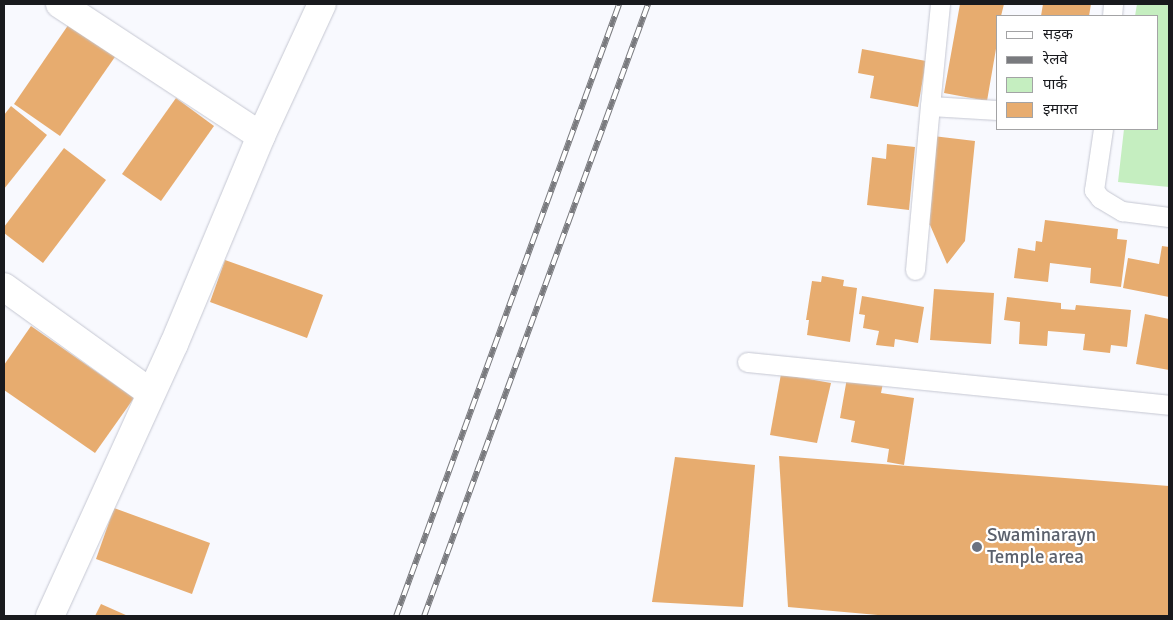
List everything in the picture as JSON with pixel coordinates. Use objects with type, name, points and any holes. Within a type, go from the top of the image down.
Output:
[{"type":"street","points":[[60,4],[261,136]]},
{"type":"street","points":[[50,616],[151,393],[261,136],[322,4]]},
{"type":"street","points":[[4,287],[151,393]]},
{"type":"lane","points":[[915,270],[940,4]]},
{"type":"lane","points":[[930,106],[996,110]]},
{"type":"lane","points":[[1103,130],[1094,190],[1100,198],[1122,211],[1169,216]]},
{"type":"lane","points":[[747,362],[1169,406]]},
{"type":"green space","points":[[1137,4],[1169,4],[1169,187],[1118,182],[1124,130],[1158,130],[1158,15],[1135,15]]},
{"type":"building","points":[[960,4],[1004,4],[1001,15],[996,15],[996,49],[987,101],[944,93]]},
{"type":"building","points":[[1043,4],[1091,4],[1089,15],[1041,15]]},
{"type":"building","points":[[71,21],[117,54],[60,136],[14,104]]},
{"type":"building","points":[[862,49],[926,61],[918,107],[870,98],[874,76],[858,73]]},
{"type":"building","points":[[176,98],[214,126],[161,201],[122,174]]},
{"type":"building","points":[[11,106],[47,135],[4,189],[4,115]]},
{"type":"building","points":[[933,136],[975,141],[965,241],[947,264],[930,225],[925,224]]},
{"type":"building","points":[[887,144],[915,147],[909,210],[867,205],[872,157],[886,159]]},
{"type":"building","points":[[64,148],[106,180],[43,263],[4,233],[4,227]]},
{"type":"building","points":[[1045,220],[1118,229],[1117,239],[1127,240],[1121,287],[1090,283],[1091,268],[1050,263],[1048,282],[1014,278],[1018,248],[1035,251],[1036,241],[1042,242]]},
{"type":"building","points":[[1162,246],[1169,247],[1169,297],[1123,288],[1128,258],[1159,264]]},
{"type":"building","points":[[225,260],[323,295],[307,338],[210,302]]},
{"type":"building","points":[[822,276],[844,280],[843,286],[857,288],[850,342],[807,335],[809,320],[806,320],[812,281],[821,282]]},
{"type":"building","points":[[934,289],[994,293],[991,344],[930,340]]},
{"type":"building","points":[[862,296],[924,307],[918,343],[895,339],[894,347],[876,345],[879,331],[863,328],[865,315],[859,314]]},
{"type":"building","points":[[1007,297],[1061,303],[1061,309],[1075,310],[1076,305],[1131,310],[1127,347],[1111,345],[1110,353],[1083,350],[1085,334],[1048,331],[1047,346],[1019,344],[1020,322],[1004,320]]},
{"type":"building","points":[[1145,314],[1169,319],[1169,370],[1136,364]]},
{"type":"building","points":[[31,326],[134,398],[95,453],[4,390],[4,365]]},
{"type":"building","points":[[781,374],[831,383],[817,443],[770,435]]},
{"type":"building","points":[[847,378],[883,383],[881,393],[914,398],[904,465],[887,462],[889,449],[851,442],[855,421],[840,418]]},
{"type":"building","name":"Swaminarayn Temple area","points":[[779,456],[1169,486],[1169,616],[889,616],[788,607]]},
{"type":"building","points":[[675,457],[755,465],[743,607],[652,602]]},
{"type":"building","points":[[114,508],[210,543],[192,594],[96,559]]},
{"type":"building","points":[[101,604],[128,616],[95,616]]},
{"type":"railway","points":[[396,616],[619,4]]},
{"type":"railway","points":[[424,616],[648,4]]},
{"type":"place","name":"Swaminarayn Temple area","points":[[977,547]]}]
